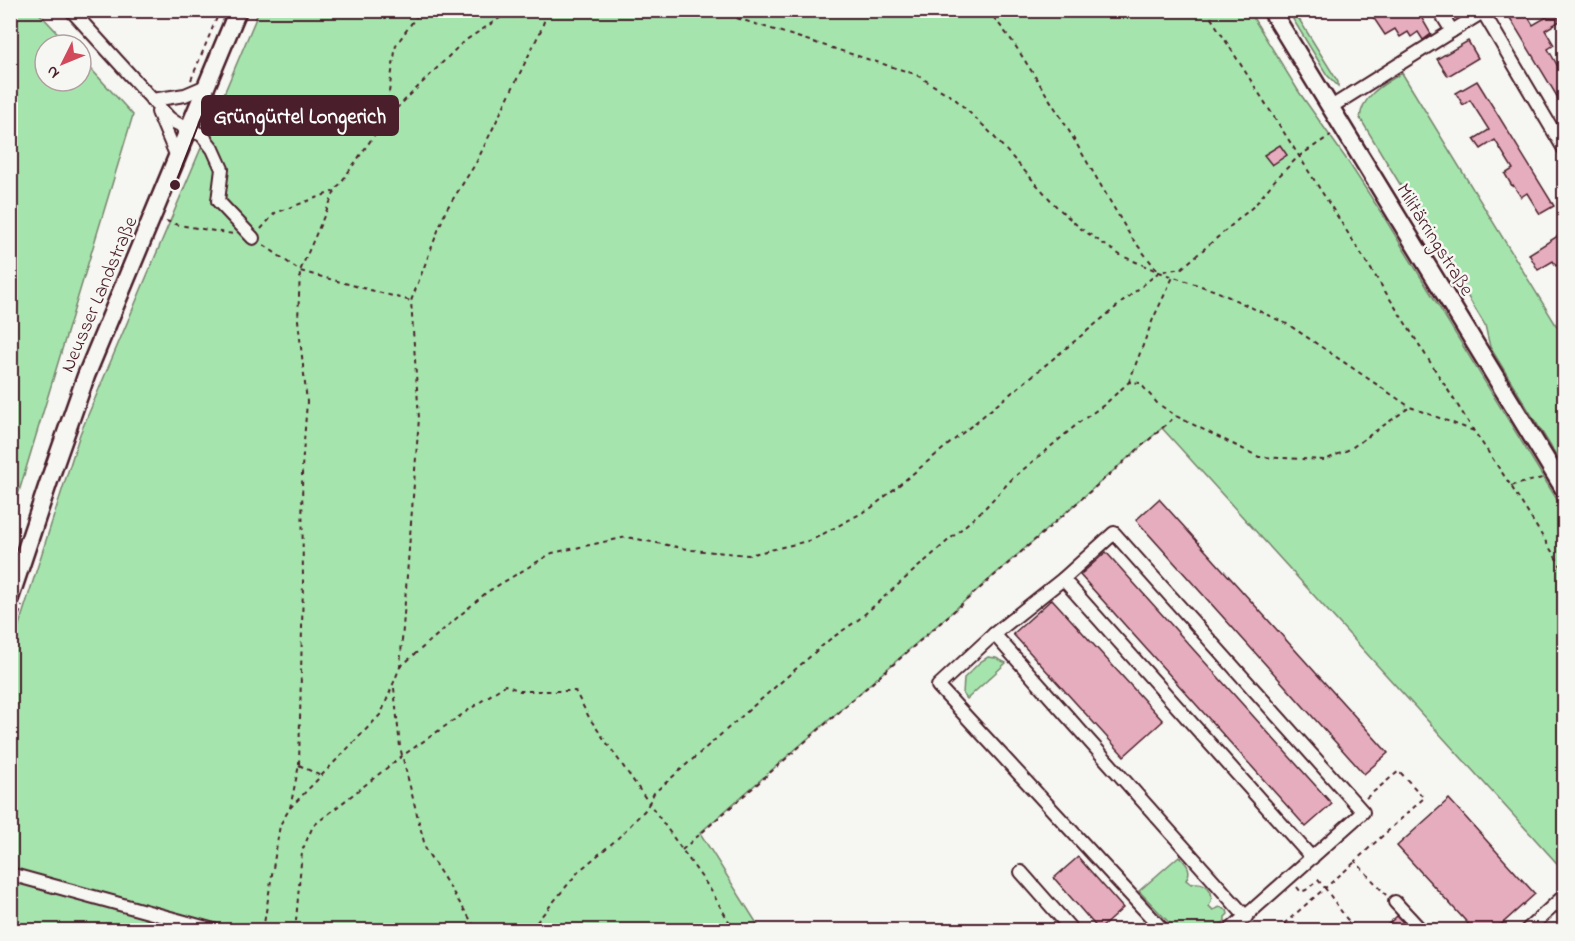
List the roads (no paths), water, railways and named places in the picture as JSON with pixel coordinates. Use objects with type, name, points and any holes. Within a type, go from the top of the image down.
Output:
[{"type":"main road","name":"Neusser Landstraße","points":[[16,603],[48,484],[86,376],[238,10]]},
{"type":"main road","name":"Militärringstraße","points":[[1271,10],[1564,489]]},
{"type":"street","points":[[71,10],[169,118],[202,135],[213,149],[222,169],[218,201],[254,238]]},
{"type":"street","points":[[1439,10],[1452,31]]},
{"type":"street","points":[[1334,113],[1484,11],[1561,134],[1564,149]]},
{"type":"street","points":[[152,100],[185,95],[206,86]]},
{"type":"street","points":[[152,100],[177,157]]},
{"type":"street","points":[[1163,930],[938,686],[994,634],[1063,579],[1114,533],[1363,812],[1230,930]]},
{"type":"street","points":[[1063,579],[1312,858]]},
{"type":"street","points":[[994,634],[1246,917]]},
{"type":"street","points":[[1021,872],[1072,930]]},
{"type":"street","points":[[10,874],[214,930]]},
{"type":"street","points":[[1527,930],[1564,896]]},
{"type":"street","points":[[1395,902],[1421,930]]},
{"type":"water","points":[[10,67],[16,94],[11,122]]},
{"type":"place","name":"Grüngürtel Longerich","points":[[175,185]]}]
